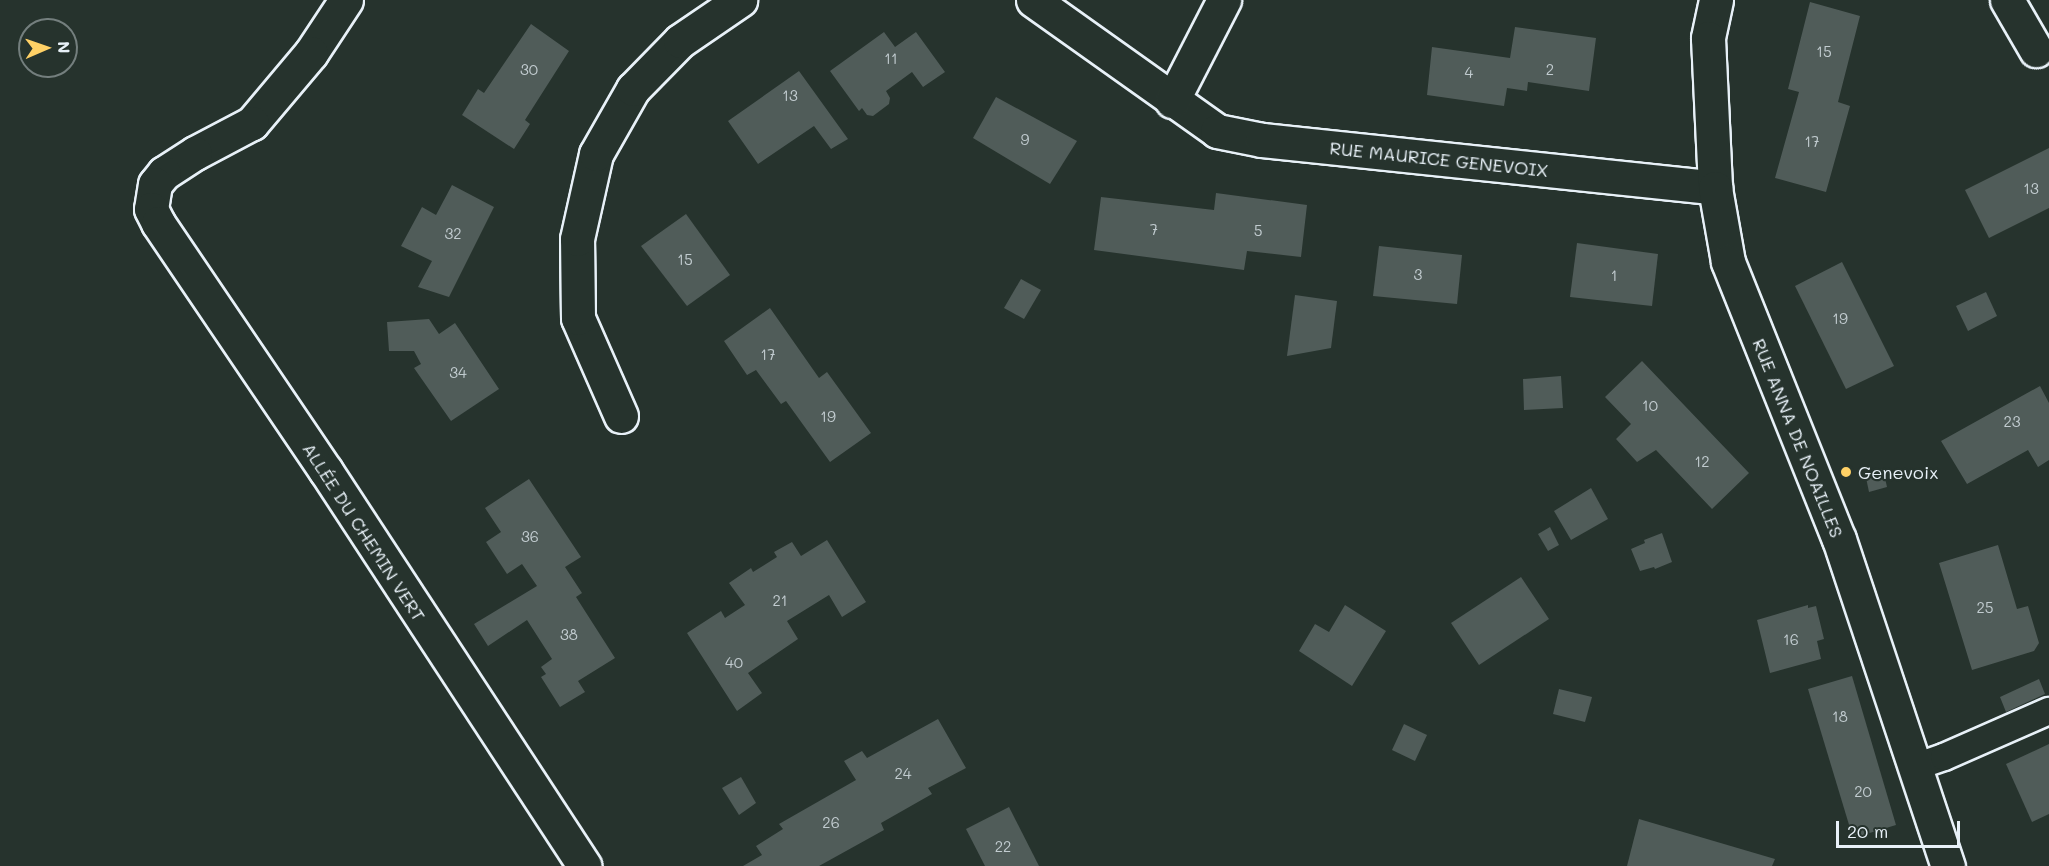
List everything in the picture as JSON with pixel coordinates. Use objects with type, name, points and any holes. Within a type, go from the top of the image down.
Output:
[{"type":"street","name":"ALLÉE DU CHEMIN VERT","points":[[346,0],[311,53],[252,123],[195,153],[164,173],[155,184],[151,196],[151,209],[158,223],[326,471],[584,866]]},
{"type":"street","points":[[621,416],[578,318],[577,239],[596,154],[633,89],[680,41],[740,0]]},
{"type":"street","name":"RUE MAURICE GENEVOIX","points":[[1033,0],[1217,131],[1262,140],[1715,189]]},
{"type":"street","points":[[1173,101],[1224,0]]},
{"type":"street","name":"RUE ANNA DE NOAILLES","points":[[1716,0],[1708,38],[1715,189],[1728,262],[1839,539],[1948,866]]},
{"type":"street","points":[[2007,0],[2036,50]]},
{"type":"lane","points":[[1915,767],[1944,757],[2049,711]]},
{"type":"building","points":[[1810,2],[1860,16],[1838,102],[1850,106],[1826,192],[1775,178],[1799,92],[1788,89]]},
{"type":"building","points":[[531,24],[569,51],[525,120],[530,124],[514,149],[462,115],[478,89],[484,93]]},
{"type":"building","points":[[1515,27],[1596,38],[1589,91],[1528,82],[1527,91],[1507,88],[1504,106],[1427,95],[1432,47],[1510,58]]},
{"type":"building","points":[[884,32],[895,47],[916,32],[945,72],[923,87],[912,72],[886,91],[890,98],[889,104],[873,116],[867,115],[862,108],[859,111],[830,71]]},
{"type":"building","points":[[799,71],[848,139],[831,149],[814,126],[758,164],[728,121]]},
{"type":"building","points":[[996,97],[1077,141],[1050,184],[973,138]]},
{"type":"building","points":[[2049,148],[2049,208],[1989,238],[1965,190]]},
{"type":"building","points":[[452,185],[494,207],[449,297],[418,287],[432,261],[401,246],[422,207],[436,215]]},
{"type":"building","points":[[1216,193],[1307,205],[1301,257],[1247,251],[1244,270],[1094,250],[1101,197],[1214,210]]},
{"type":"building","points":[[686,214],[730,275],[687,306],[641,246]]},
{"type":"building","points":[[1577,243],[1658,254],[1652,306],[1570,297]]},
{"type":"building","points":[[1379,246],[1462,255],[1457,304],[1373,296]]},
{"type":"building","points":[[1842,262],[1894,366],[1846,389],[1795,286]]},
{"type":"building","points":[[1021,279],[1041,290],[1024,319],[1004,308]]},
{"type":"building","points":[[1986,292],[1997,316],[1968,331],[1956,306]]},
{"type":"building","points":[[1295,295],[1337,301],[1331,348],[1287,356]]},
{"type":"building","points":[[770,308],[819,378],[827,372],[871,433],[830,462],[786,401],[781,404],[756,370],[747,375],[724,341]]},
{"type":"building","points":[[429,319],[439,334],[455,323],[499,389],[451,421],[414,368],[421,364],[414,351],[389,351],[387,322]]},
{"type":"building","points":[[1642,361],[1749,473],[1712,509],[1656,450],[1637,462],[1616,439],[1631,424],[1605,397]]},
{"type":"building","points":[[1561,376],[1563,408],[1524,410],[1523,379]]},
{"type":"building","points":[[2040,386],[2049,403],[2049,460],[2038,467],[2028,450],[1967,484],[1941,441]]},
{"type":"building","points":[[1883,469],[1887,487],[1869,492],[1865,473]]},
{"type":"building","points":[[529,479],[581,557],[565,567],[582,593],[576,597],[615,658],[578,681],[585,692],[560,707],[541,677],[546,674],[541,667],[552,659],[527,620],[488,646],[474,624],[537,586],[522,564],[507,574],[486,542],[501,532],[485,508]]},
{"type":"building","points":[[1591,488],[1608,519],[1571,540],[1554,511]]},
{"type":"building","points":[[1550,527],[1559,545],[1548,551],[1538,534]]},
{"type":"building","points":[[1662,533],[1672,562],[1655,569],[1654,567],[1640,571],[1631,549],[1645,543],[1644,540]]},
{"type":"building","points":[[827,540],[866,602],[842,617],[829,595],[787,621],[798,639],[748,673],[762,693],[737,711],[687,633],[721,611],[725,618],[745,605],[729,583],[751,568],[753,572],[777,557],[774,552],[792,542],[801,556]]},
{"type":"building","points":[[1998,545],[2017,609],[2028,606],[2039,643],[2034,651],[1972,670],[1939,563]]},
{"type":"building","points":[[1521,577],[1549,619],[1479,665],[1451,623]]},
{"type":"building","points":[[1345,605],[1386,631],[1352,686],[1299,651],[1315,624],[1329,632]]},
{"type":"building","points":[[1808,605],[1808,608],[1816,606],[1824,639],[1817,641],[1821,659],[1770,673],[1757,620]]},
{"type":"building","points":[[1852,676],[1896,825],[1853,838],[1808,689]]},
{"type":"building","points":[[2039,679],[2045,694],[2006,712],[2000,697]]},
{"type":"building","points":[[1559,689],[1592,697],[1585,722],[1553,714]]},
{"type":"building","points":[[938,719],[966,768],[928,788],[932,794],[881,823],[884,830],[819,866],[743,866],[762,855],[756,846],[783,829],[779,824],[856,780],[844,761],[862,751],[867,758]]},
{"type":"building","points":[[1404,724],[1427,735],[1415,761],[1392,750]]},
{"type":"building","points":[[2049,744],[2049,814],[2032,822],[2006,764]]},
{"type":"building","points":[[741,777],[756,803],[739,815],[722,788]]},
{"type":"building","points":[[1009,807],[1039,866],[985,866],[966,829]]},
{"type":"building","points":[[1639,819],[1775,859],[1772,866],[1627,866]]},
{"type":"place","name":"Genevoix","points":[[1846,472]]}]
